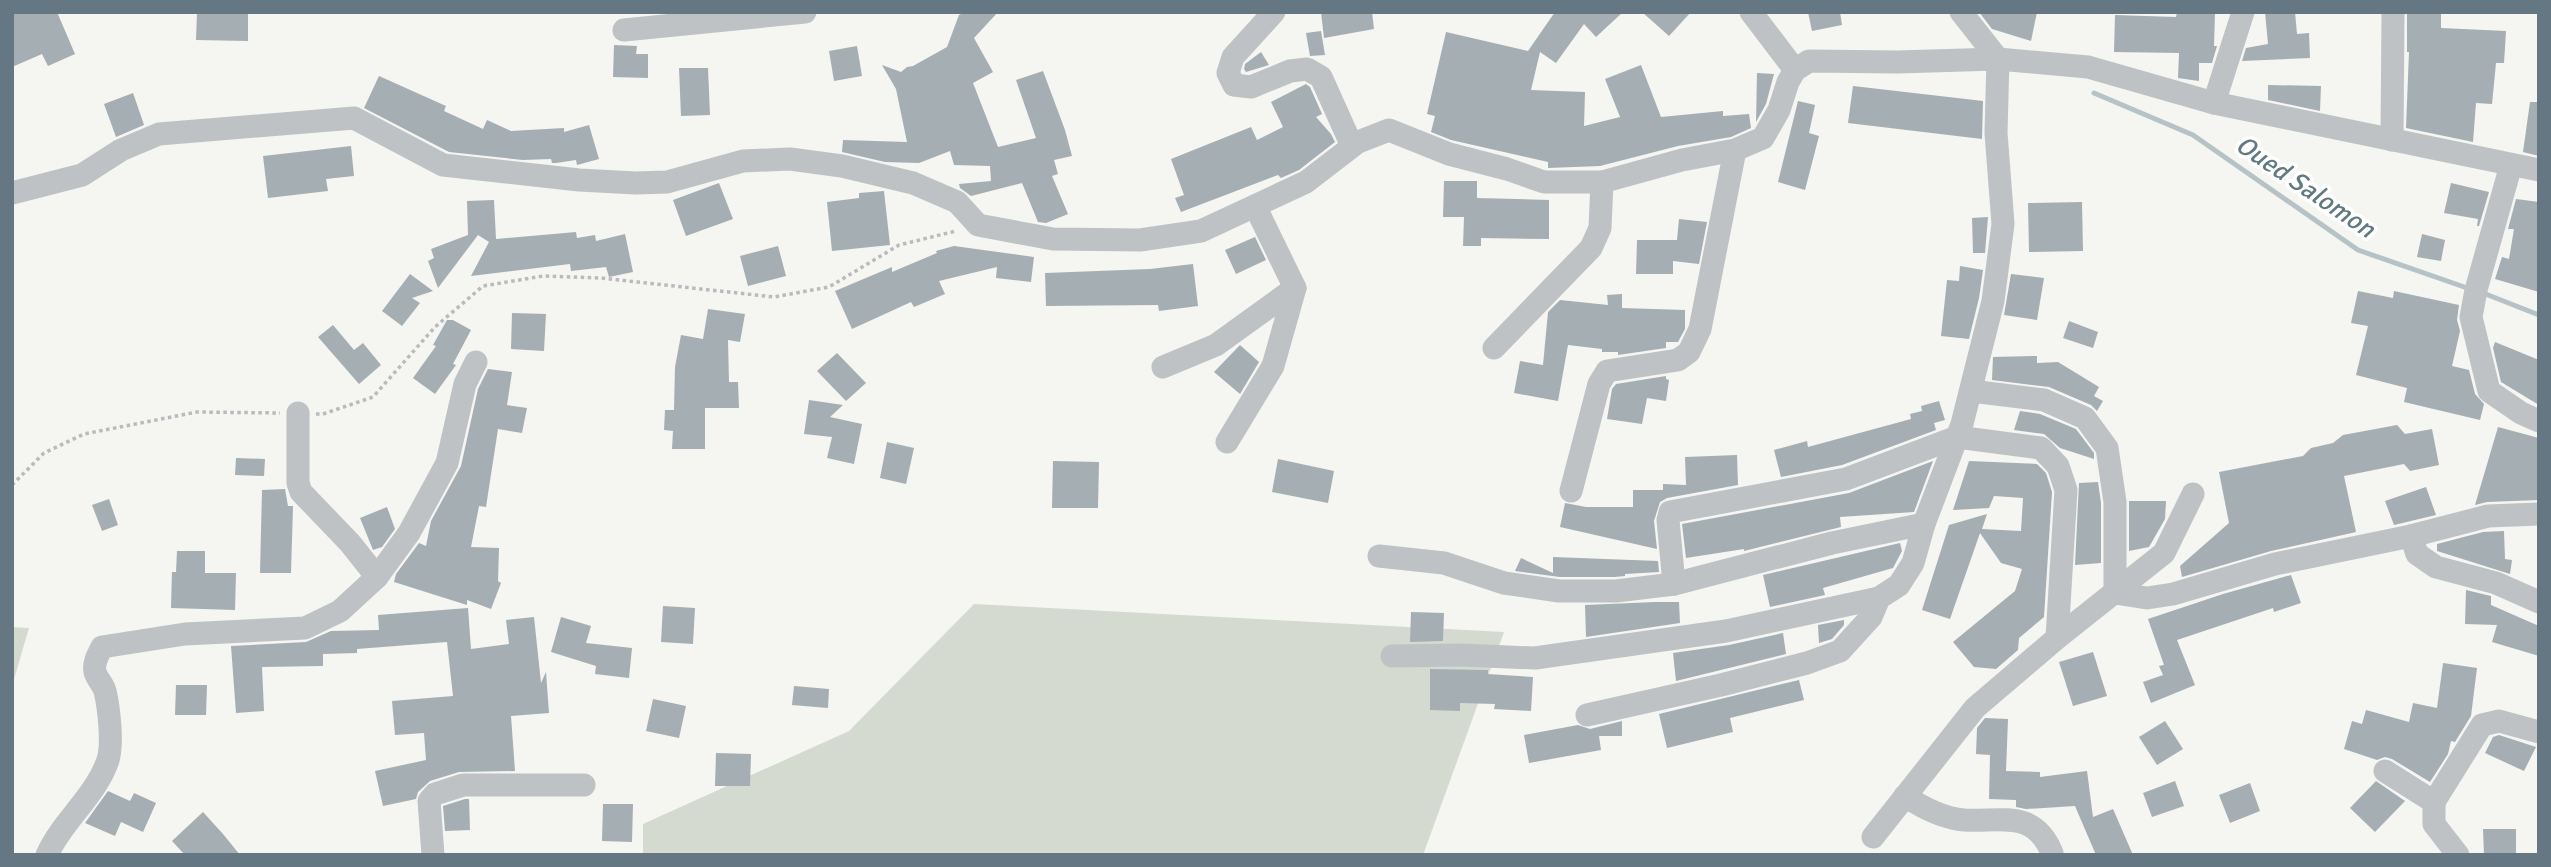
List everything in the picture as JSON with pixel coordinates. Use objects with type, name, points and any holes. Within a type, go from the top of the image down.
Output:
[{"type":"street","points":[[624,30],[805,12]]},
{"type":"street","points":[[1274,12],[1233,57],[1228,73],[1234,85],[1251,88],[1290,71],[1307,69],[1321,77],[1352,146]]},
{"type":"street","points":[[1752,12],[1795,70]]},
{"type":"street","points":[[1392,656],[1535,658],[1726,631],[1879,598],[1899,585],[1913,563],[1971,391],[1993,301],[2004,224],[1996,133],[1998,59],[1961,12]]},
{"type":"street","points":[[2214,103],[2243,12]]},
{"type":"street","points":[[2392,140],[2393,12]]},
{"type":"street","points":[[12,193],[82,175],[121,150],[159,134],[354,118],[443,165],[579,180],[636,183],[667,182],[743,161],[790,159],[842,166],[913,183],[957,202],[978,225],[1053,239],[1140,240],[1201,232],[1306,182],[1352,146],[1389,130],[1449,154],[1544,182],[1602,182],[1682,160],[1735,150],[1763,138],[1779,110],[1795,70],[1809,61],[1998,59],[2088,67],[2214,103],[2539,170]]},
{"type":"street","points":[[1571,491],[1599,384],[1607,371],[1678,360],[1689,352],[1700,329],[1735,150]]},
{"type":"street","points":[[2511,165],[2471,317],[2489,391],[2521,413],[2539,421]]},
{"type":"street","points":[[1494,348],[1591,248],[1600,228],[1602,182]]},
{"type":"street","points":[[1227,442],[1273,366],[1295,289],[1255,206]]},
{"type":"street","points":[[1163,367],[1216,345],[1295,289]]},
{"type":"street","points":[[47,855],[54,838],[91,791],[108,759],[110,720],[104,688],[95,673],[95,660],[102,647],[185,634],[305,628],[340,611],[377,577],[410,533],[447,463],[465,384],[476,362]]},
{"type":"street","points":[[1971,391],[2045,400],[2084,418],[2107,448],[2115,502],[2115,593]]},
{"type":"street","points":[[298,413],[298,483],[301,492],[377,577]]},
{"type":"street","points":[[1674,584],[1668,520],[1670,512],[1846,480],[1957,437],[2041,448],[2057,466],[2066,491],[2057,638]]},
{"type":"street","points":[[1873,837],[1975,708],[2057,638],[2164,553],[2193,494]]},
{"type":"street","points":[[2115,593],[2147,598],[2173,594],[2275,564],[2411,536],[2488,516],[2539,514]]},
{"type":"street","points":[[1379,556],[1444,563],[1504,583],[1559,591],[1616,591],[1674,584],[1832,543],[1924,524]]},
{"type":"street","points":[[2411,536],[2417,554],[2436,567],[2496,583],[2539,603]]},
{"type":"street","points":[[1587,715],[1721,685],[1807,663],[1840,651],[1871,617],[1879,598]]},
{"type":"street","points":[[2458,855],[2434,824],[2434,802],[2482,725],[2499,721],[2539,732]]},
{"type":"street","points":[[2385,771],[2434,802]]},
{"type":"street","points":[[433,855],[429,801],[435,794],[463,785],[584,786]]},
{"type":"street","points":[[1905,796],[1948,817],[1964,820],[2020,821],[2040,832],[2052,853]]},
{"type":"path","points":[[12,485],[44,453],[84,434],[197,412],[323,414],[373,397],[435,327],[483,286],[543,276],[601,278],[774,297],[829,287],[899,244],[978,225]]},
{"type":"shaded area","points":[[974,604],[1504,632],[1423,855],[643,855],[643,824],[849,731]]},
{"type":"shaded area","points":[[12,627],[29,628],[12,686]]},
{"type":"building","points":[[12,12],[57,12],[75,54],[48,66],[42,54],[12,67]]},
{"type":"building","points":[[197,12],[248,12],[248,41],[196,40]]},
{"type":"building","points":[[965,12],[998,12],[974,38],[993,72],[973,83],[998,147],[1036,138],[1016,80],[1043,71],[1072,156],[1054,160],[1058,174],[1052,176],[1068,214],[1046,223],[1038,222],[1022,183],[971,196],[960,188],[959,184],[991,181],[990,166],[954,165],[950,151],[919,163],[885,162],[842,152],[843,140],[907,142],[896,89],[882,65],[901,72],[947,47],[959,15]]},
{"type":"building","points":[[1321,12],[1372,12],[1374,29],[1324,38]]},
{"type":"building","points":[[1555,12],[1623,12],[1596,37],[1584,24],[1556,63],[1540,52],[1531,90],[1585,92],[1584,126],[1620,117],[1605,79],[1641,65],[1661,117],[1723,111],[1723,116],[1749,114],[1751,128],[1731,137],[1678,146],[1600,166],[1548,168],[1548,162],[1451,140],[1431,132],[1435,116],[1427,114],[1446,32],[1528,51]]},
{"type":"building","points":[[1642,12],[1691,12],[1669,36]]},
{"type":"building","points":[[1808,12],[1840,12],[1842,25],[1812,31]]},
{"type":"building","points":[[1979,12],[2037,12],[2031,41],[1992,29]]},
{"type":"building","points":[[2177,12],[2215,12],[2214,46],[2217,46],[2212,63],[2199,63],[2199,81],[2178,78],[2179,53],[2114,52],[2115,15],[2176,17]]},
{"type":"building","points":[[2265,12],[2295,12],[2297,34],[2309,33],[2310,58],[2242,61],[2246,48],[2268,44]]},
{"type":"building","points":[[2407,12],[2441,12],[2441,28],[2506,31],[2504,63],[2496,63],[2492,104],[2476,103],[2473,142],[2406,128],[2409,52]]},
{"type":"building","points":[[1321,31],[1325,55],[1310,56],[1306,33]]},
{"type":"building","points":[[614,45],[637,46],[636,54],[648,54],[648,78],[613,77]]},
{"type":"building","points":[[857,46],[862,76],[834,81],[829,51]]},
{"type":"building","points":[[1261,52],[1269,65],[1246,72],[1245,64]]},
{"type":"building","points":[[679,68],[708,68],[710,115],[681,116]]},
{"type":"building","points":[[1757,73],[1774,74],[1766,104],[1756,122]]},
{"type":"building","points":[[379,76],[446,106],[444,111],[483,129],[487,120],[511,131],[564,128],[564,132],[589,125],[599,159],[577,165],[576,160],[552,163],[551,159],[523,160],[449,152],[364,108]]},
{"type":"building","points":[[1306,84],[1310,87],[1322,114],[1316,117],[1335,142],[1299,170],[1281,178],[1278,175],[1181,212],[1175,198],[1184,195],[1171,159],[1251,127],[1257,140],[1283,127],[1271,102]]},
{"type":"building","points":[[2268,85],[2321,86],[2320,111],[2268,100]]},
{"type":"building","points":[[1853,86],[1983,101],[1982,139],[1848,123]]},
{"type":"building","points":[[133,93],[144,125],[116,137],[104,104]]},
{"type":"building","points":[[1798,101],[1815,105],[1809,133],[1819,136],[1805,190],[1778,182]]},
{"type":"building","points":[[2530,102],[2539,102],[2539,156],[2523,152]]},
{"type":"building","points":[[351,146],[354,176],[326,179],[328,191],[268,198],[263,156]]},
{"type":"building","points":[[1444,181],[1477,181],[1477,198],[1549,200],[1549,239],[1481,238],[1481,246],[1463,246],[1464,217],[1443,217]]},
{"type":"building","points":[[719,183],[733,219],[686,236],[673,200]]},
{"type":"building","points":[[2451,183],[2489,192],[2479,226],[2478,219],[2444,213]]},
{"type":"building","points":[[884,191],[890,245],[832,251],[827,202],[859,198],[859,193]]},
{"type":"building","points":[[2516,199],[2539,202],[2539,292],[2495,279],[2502,257],[2509,259],[2514,229],[2508,229]]},
{"type":"building","points":[[494,200],[496,239],[576,232],[577,238],[595,235],[596,241],[625,234],[633,272],[609,277],[606,267],[571,271],[570,264],[471,276],[489,242],[478,235],[438,288],[428,261],[434,258],[431,249],[468,235],[467,201]]},
{"type":"building","points":[[2082,202],[2083,251],[2029,252],[2028,203]]},
{"type":"building","points":[[1988,217],[1985,253],[1973,253],[1972,218]]},
{"type":"building","points":[[1679,219],[1707,222],[1699,264],[1673,261],[1673,274],[1636,274],[1637,240],[1677,240]]},
{"type":"building","points":[[2422,234],[2445,240],[2441,261],[2417,257]]},
{"type":"building","points":[[1255,237],[1266,260],[1236,274],[1225,250]]},
{"type":"building","points":[[778,246],[786,276],[748,286],[740,256]]},
{"type":"building","points":[[954,246],[1034,257],[1031,282],[996,278],[997,267],[939,281],[945,294],[914,307],[911,302],[852,329],[835,291],[892,267],[892,272],[937,253],[936,251]]},
{"type":"building","points":[[1193,264],[1198,306],[1159,311],[1158,305],[1046,306],[1045,273],[1150,269]]},
{"type":"building","points":[[1960,266],[1983,270],[1969,339],[1941,336],[1947,280],[1959,281]]},
{"type":"building","points":[[410,274],[433,291],[412,298],[420,303],[402,326],[382,311]]},
{"type":"building","points":[[2011,274],[2044,278],[2037,320],[2004,315]]},
{"type":"building","points":[[2358,291],[2393,298],[2394,291],[2459,305],[2457,320],[2460,331],[2452,366],[2469,370],[2475,394],[2484,404],[2480,420],[2404,402],[2407,388],[2356,375],[2368,326],[2351,323]]},
{"type":"building","points":[[1622,294],[1622,308],[1685,310],[1685,329],[1678,342],[1666,342],[1666,348],[1618,355],[1618,352],[1602,352],[1602,349],[1568,345],[1558,401],[1514,393],[1520,361],[1543,365],[1548,312],[1560,300],[1608,305],[1607,295]]},
{"type":"building","points":[[708,309],[745,314],[740,342],[728,340],[729,382],[738,382],[739,408],[705,408],[705,449],[672,449],[673,431],[664,430],[665,410],[674,410],[675,367],[681,335],[703,339]]},
{"type":"building","points":[[512,313],[546,314],[544,351],[511,349]]},
{"type":"building","points":[[447,320],[453,320],[471,330],[453,364],[456,365],[435,394],[413,378],[436,346],[433,345]]},
{"type":"building","points":[[2069,321],[2098,332],[2093,348],[2063,338]]},
{"type":"building","points":[[333,325],[354,350],[363,343],[381,365],[359,384],[318,337]]},
{"type":"building","points":[[2495,342],[2539,360],[2539,405],[2501,382],[2493,348]]},
{"type":"building","points":[[1240,345],[1259,362],[1240,394],[1214,372]]},
{"type":"building","points":[[837,353],[866,383],[846,401],[817,371]]},
{"type":"building","points":[[2037,356],[2037,363],[2058,362],[2099,387],[2094,396],[2103,401],[2097,411],[2091,405],[2049,387],[1992,380],[1993,357]]},
{"type":"building","points":[[488,369],[512,372],[507,405],[527,408],[522,433],[498,429],[486,507],[479,506],[471,547],[499,548],[498,581],[501,583],[491,609],[467,600],[467,605],[394,582],[396,574],[419,543],[426,546],[431,521],[461,466],[478,389]]},
{"type":"building","points":[[1666,376],[1669,380],[1666,401],[1647,398],[1642,424],[1607,419],[1612,389],[1616,384]]},
{"type":"building","points":[[809,400],[843,405],[830,417],[862,424],[854,464],[827,458],[832,437],[804,434]]},
{"type":"building","points":[[1939,401],[1945,420],[1934,423],[1936,430],[1842,465],[1781,477],[1774,450],[1807,441],[1808,447],[1911,419],[1910,414],[1922,411],[1921,406]]},
{"type":"building","points":[[2020,411],[2040,414],[2076,429],[2094,453],[2094,459],[2060,448],[2044,434],[2014,430]]},
{"type":"building","points":[[2397,425],[2405,434],[2432,429],[2439,465],[2410,471],[2404,464],[2344,476],[2356,532],[2271,551],[2182,577],[2180,566],[2229,523],[2219,472],[2303,456],[2311,448],[2333,443],[2343,435]]},
{"type":"building","points":[[2498,427],[2539,438],[2539,500],[2475,505]]},
{"type":"building","points":[[887,442],[914,448],[906,484],[880,478]]},
{"type":"building","points":[[1737,455],[1738,485],[1667,498],[1660,502],[1654,521],[1657,549],[1560,527],[1565,503],[1586,507],[1633,507],[1633,490],[1663,490],[1663,484],[1686,485],[1685,457]]},
{"type":"building","points":[[236,458],[265,459],[264,476],[235,475]]},
{"type":"building","points":[[1278,459],[1334,471],[1328,503],[1272,492]]},
{"type":"building","points":[[1053,461],[1099,462],[1098,508],[1052,508]]},
{"type":"building","points":[[1933,461],[1914,512],[1840,517],[1841,527],[1744,551],[1686,558],[1682,524],[1849,493]]},
{"type":"building","points":[[1969,461],[2037,464],[2046,473],[2052,492],[2044,617],[2019,638],[2018,650],[1996,669],[1974,667],[1953,642],[2015,591],[2022,569],[2001,563],[1980,533],[1950,619],[1922,610],[1949,525],[1987,514],[1982,529],[2021,531],[2023,498],[1994,496],[1989,508],[1953,510]]},
{"type":"building","points":[[2098,482],[2101,503],[2101,563],[2075,565],[2079,483]]},
{"type":"building","points":[[2426,487],[2436,515],[2394,525],[2385,501]]},
{"type":"building","points":[[285,489],[288,506],[293,506],[291,573],[260,573],[262,490]]},
{"type":"building","points":[[109,499],[118,525],[102,531],[92,505]]},
{"type":"building","points":[[2129,501],[2166,501],[2165,519],[2149,547],[2129,551]]},
{"type":"building","points":[[387,507],[395,529],[382,547],[373,550],[360,518]]},
{"type":"building","points":[[2504,531],[2505,559],[2512,560],[2510,574],[2437,551],[2437,544],[2483,532]]},
{"type":"building","points":[[1900,543],[1902,551],[1893,568],[1823,588],[1825,595],[1770,607],[1763,575]]},
{"type":"building","points":[[177,551],[205,551],[205,573],[236,573],[235,610],[171,608],[172,572],[176,572]]},
{"type":"building","points":[[1553,557],[1658,561],[1659,572],[1615,577],[1560,577],[1515,571],[1521,558],[1553,573]]},
{"type":"building","points":[[2291,575],[2301,603],[2274,612],[2273,608],[2177,640],[2195,685],[2151,703],[2143,682],[2163,675],[2159,666],[2164,665],[2148,619]]},
{"type":"building","points":[[2466,590],[2491,596],[2491,605],[2539,626],[2539,656],[2492,642],[2497,625],[2465,624]]},
{"type":"building","points":[[1679,602],[1680,623],[1586,637],[1585,605]]},
{"type":"building","points":[[663,606],[695,608],[693,644],[661,642]]},
{"type":"building","points":[[468,608],[471,649],[509,644],[506,620],[534,617],[541,683],[546,672],[549,713],[511,716],[515,771],[459,772],[430,781],[418,792],[416,799],[383,806],[375,771],[426,760],[424,733],[395,735],[392,701],[453,696],[447,642],[357,649],[357,653],[323,654],[323,666],[262,667],[264,711],[236,713],[231,646],[306,642],[331,631],[379,630],[378,615]]},
{"type":"building","points":[[1411,612],[1444,613],[1443,641],[1410,642]]},
{"type":"building","points":[[561,617],[591,626],[586,643],[632,648],[629,678],[595,674],[596,666],[551,652]]},
{"type":"building","points":[[1844,620],[1844,625],[1832,639],[1819,643],[1818,625]]},
{"type":"building","points":[[1783,633],[1786,654],[1676,681],[1673,653],[1729,645]]},
{"type":"building","points":[[2093,652],[2107,696],[2073,706],[2059,662]]},
{"type":"building","points":[[2443,663],[2477,668],[2471,716],[2455,742],[2451,741],[2448,754],[2430,782],[2392,759],[2385,757],[2377,760],[2344,749],[2352,721],[2362,724],[2366,710],[2409,722],[2413,703],[2437,708]]},
{"type":"building","points":[[1430,669],[1488,670],[1488,674],[1533,677],[1531,711],[1494,709],[1495,704],[1460,703],[1460,711],[1430,710]]},
{"type":"building","points":[[1799,680],[1804,700],[1730,718],[1733,732],[1667,748],[1659,714]]},
{"type":"building","points":[[176,685],[207,685],[206,715],[175,715]]},
{"type":"building","points":[[794,686],[829,689],[828,708],[792,705]]},
{"type":"building","points":[[653,699],[686,706],[679,738],[646,731]]},
{"type":"building","points":[[1985,718],[2008,719],[2006,771],[2040,772],[2040,777],[2087,771],[2093,817],[2113,809],[2133,855],[2096,855],[2075,806],[2026,809],[2016,807],[2016,800],[1989,799],[1990,755],[1976,754],[1977,728]]},
{"type":"building","points":[[1622,721],[1622,736],[1599,736],[1601,750],[1529,763],[1524,735],[1578,725],[1590,729]]},
{"type":"building","points":[[2165,721],[2183,749],[2157,765],[2139,737]]},
{"type":"building","points":[[2499,735],[2536,747],[2524,771],[2485,753],[2493,737]]},
{"type":"building","points":[[716,753],[751,754],[750,786],[715,786]]},
{"type":"building","points":[[2175,781],[2184,806],[2152,817],[2143,793]]},
{"type":"building","points":[[2376,781],[2405,801],[2375,832],[2350,808]]},
{"type":"building","points":[[2250,783],[2260,811],[2230,823],[2219,795]]},
{"type":"building","points":[[108,791],[130,801],[134,793],[156,803],[143,832],[121,822],[115,836],[85,823]]},
{"type":"building","points":[[469,799],[470,830],[445,831],[443,806]]},
{"type":"building","points":[[603,804],[633,804],[632,842],[602,841]]},
{"type":"building","points":[[203,812],[240,855],[185,855],[172,841]]},
{"type":"building","points":[[2483,829],[2516,829],[2516,855],[2484,855]]},
{"type":"waterway","name":"Oued Salomon","points":[[2094,93],[2193,135],[2358,250],[2470,289]]},
{"type":"waterway","name":"Oued Salomon","points":[[2483,293],[2539,315]]}]
